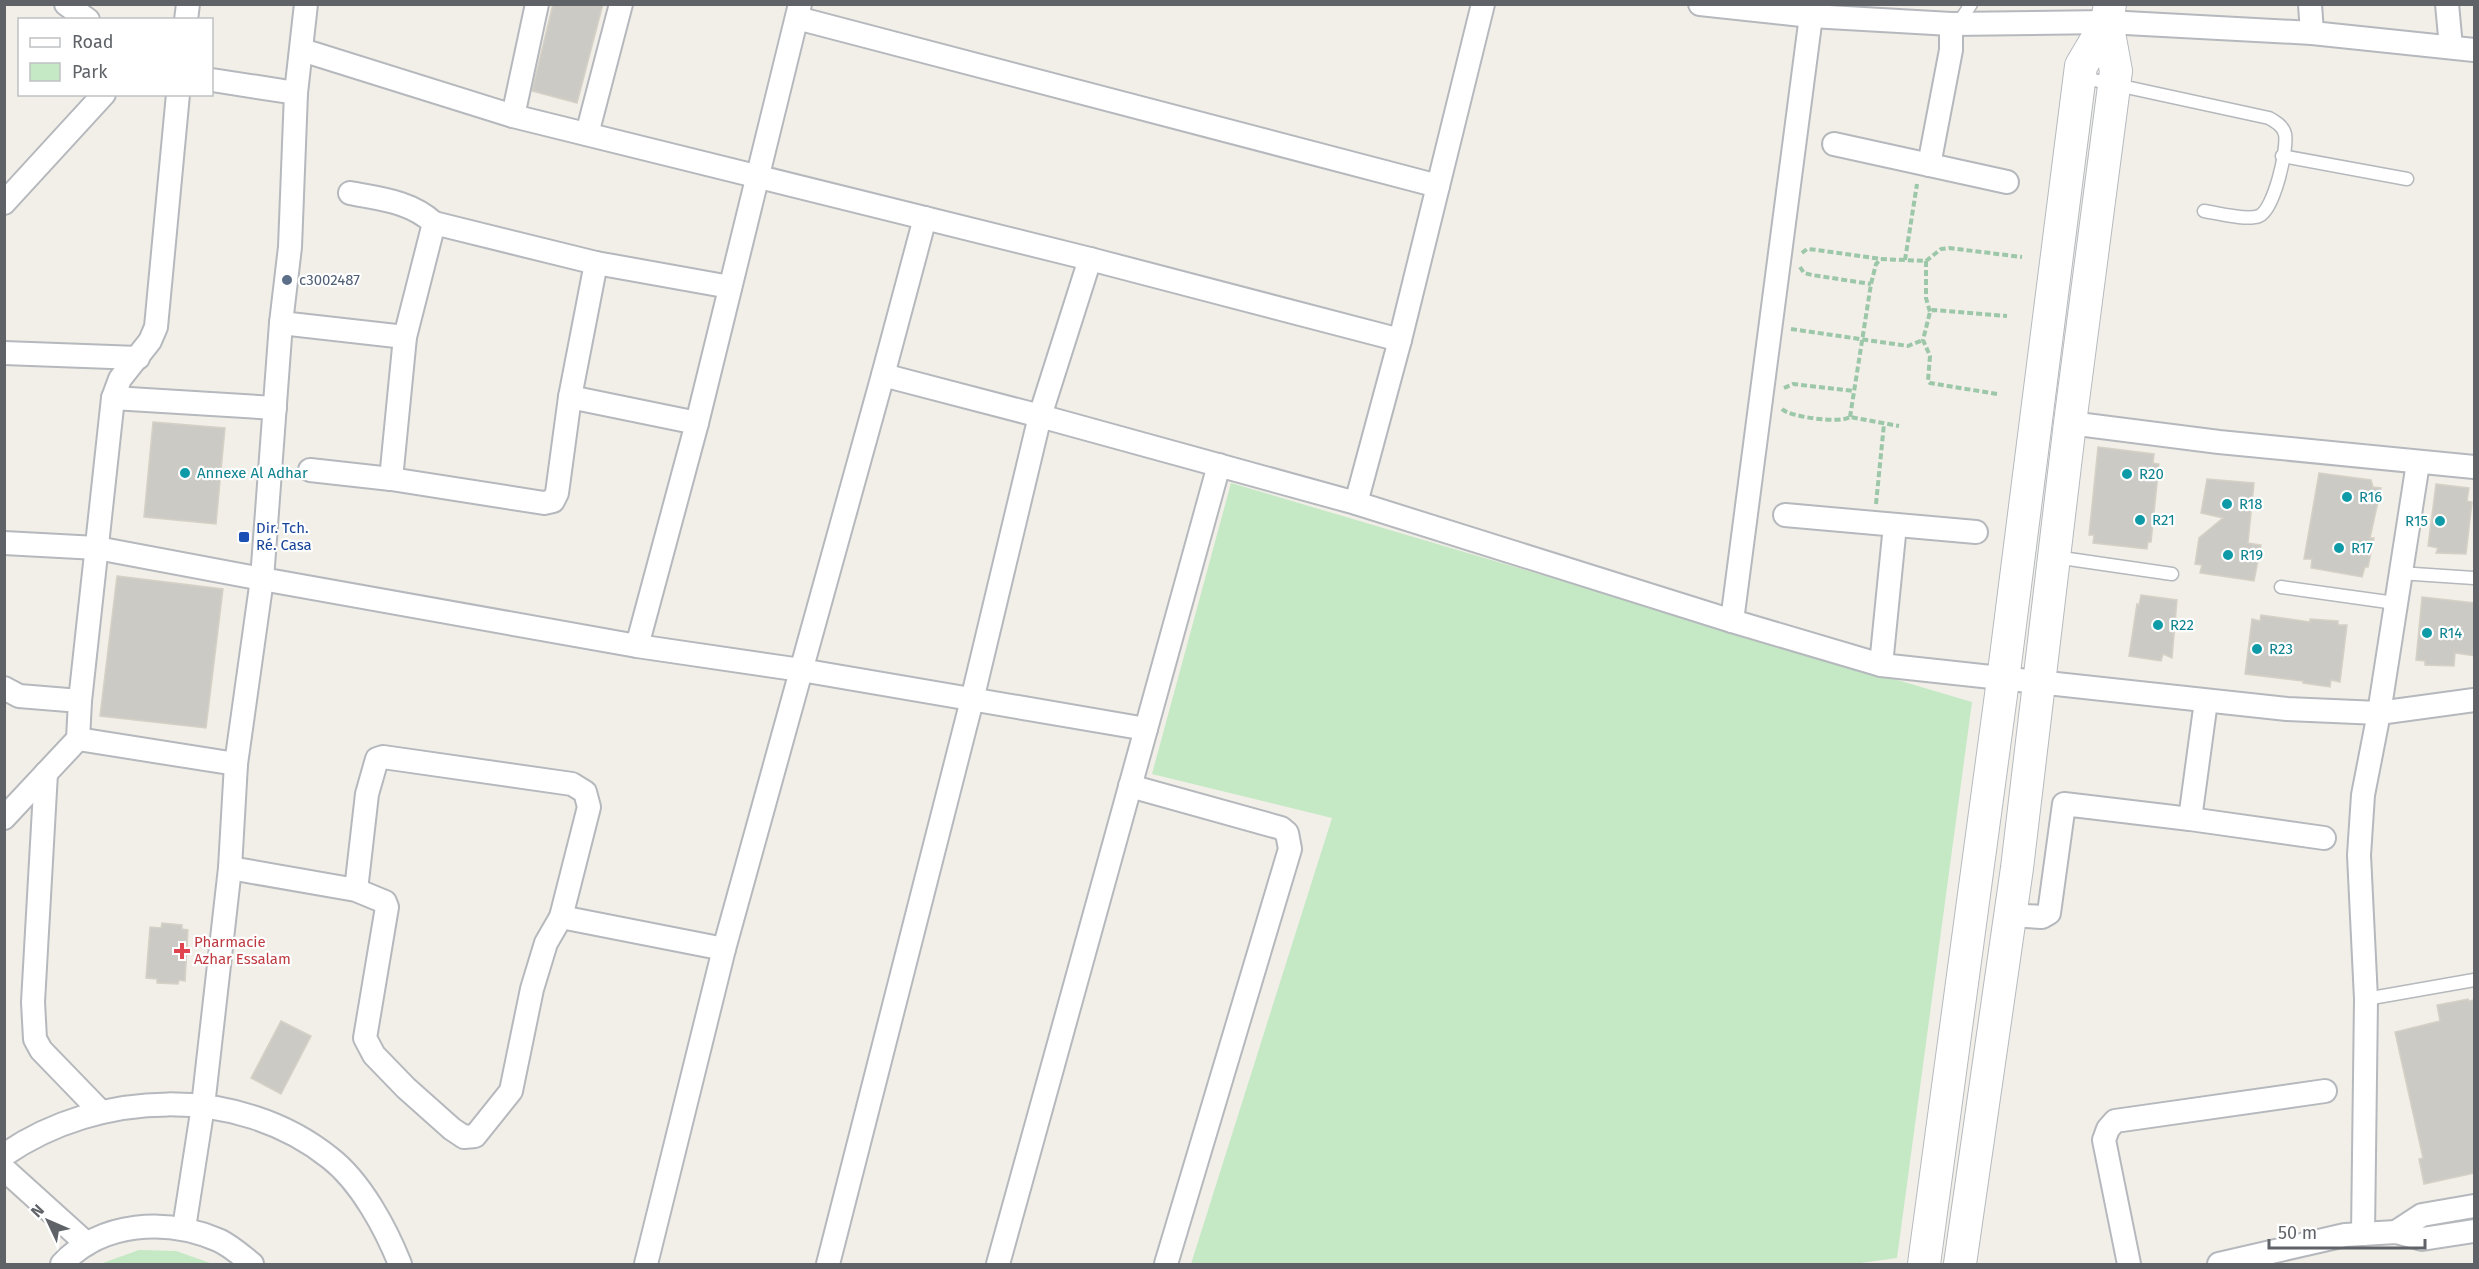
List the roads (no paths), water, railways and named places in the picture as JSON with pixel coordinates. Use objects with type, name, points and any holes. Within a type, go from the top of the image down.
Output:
[{"type":"street","points":[[66,4],[85,18]]},
{"type":"street","points":[[184,1228],[204,1106],[230,868],[236,764],[262,579],[281,323],[290,248],[296,93],[306,4]]},
{"type":"street","points":[[587,134],[621,4]]},
{"type":"street","points":[[1356,503],[1400,340],[1484,4]]},
{"type":"street","points":[[2310,4],[2312,33]]},
{"type":"street","points":[[2448,4],[2451,47]]},
{"type":"street","points":[[513,116],[534,5]]},
{"type":"street","points":[[1705,5],[1810,16],[1955,24],[2109,13],[2475,50]]},
{"type":"street","points":[[637,646],[697,423],[799,11],[1438,186]]},
{"type":"street","points":[[1924,1264],[2003,680],[2081,66],[2109,13]]},
{"type":"street","points":[[1960,1264],[2010,915],[2116,71],[2109,13]]},
{"type":"street","points":[[1732,621],[1771,394],[1769,326],[1810,16]]},
{"type":"street","points":[[1924,164],[1955,24]]},
{"type":"street","points":[[302,51],[513,116],[1090,259],[1400,340]]},
{"type":"street","points":[[213,80],[296,93]]},
{"type":"street","points":[[4,203],[102,96]]},
{"type":"street","points":[[4,818],[78,739],[80,701],[113,398],[120,380],[150,342],[156,327],[178,96]]},
{"type":"street","points":[[1834,144],[2007,182]]},
{"type":"street","points":[[350,193],[406,204],[422,212],[434,223],[596,263],[730,287]]},
{"type":"street","points":[[646,1264],[724,949],[925,218]]},
{"type":"street","points":[[391,479],[405,337],[434,223]]},
{"type":"street","points":[[828,1264],[972,700],[1040,416],[1090,259]]},
{"type":"street","points":[[310,470],[391,479],[544,503],[553,501],[557,493],[570,397],[596,263]]},
{"type":"street","points":[[281,323],[405,337]]},
{"type":"street","points":[[4,353],[138,358]]},
{"type":"street","points":[[883,375],[1356,503],[1732,621],[1881,665],[2287,709],[2379,712],[2475,700]]},
{"type":"street","points":[[570,397],[697,423]]},
{"type":"street","points":[[113,398],[275,408]]},
{"type":"street","points":[[2070,423],[2219,442],[2475,467]]},
{"type":"street","points":[[2362,1233],[2366,999],[2359,855],[2363,795],[2379,712],[2418,463]]},
{"type":"street","points":[[999,1264],[1219,465]]},
{"type":"street","points":[[1785,515],[1976,532]]},
{"type":"street","points":[[1881,665],[1885,524]]},
{"type":"street","points":[[4,543],[97,548],[637,646],[801,670],[1146,729]]},
{"type":"street","points":[[4,688],[19,696],[80,701]]},
{"type":"street","points":[[2190,819],[2206,701]]},
{"type":"street","points":[[78,739],[236,764]]},
{"type":"street","points":[[230,868],[356,890],[385,902],[387,907],[365,1038],[374,1055],[452,1130],[464,1137],[475,1136],[499,1109],[511,1091],[532,989],[546,943],[561,917],[589,807],[585,792],[572,784],[383,758],[376,759],[373,765],[356,890]]},
{"type":"street","points":[[46,773],[33,1002],[35,1039],[41,1050],[101,1112]]},
{"type":"street","points":[[1130,786],[1281,828],[1290,841],[1290,849],[1166,1264]]},
{"type":"street","points":[[2025,798],[2324,838]]},
{"type":"street","points":[[2010,915],[2042,917],[2049,913],[2064,804]]},
{"type":"street","points":[[561,917],[724,949]]},
{"type":"street","points":[[2129,1264],[2104,1140],[2108,1129],[2115,1121],[2325,1091]]},
{"type":"street","points":[[4,1155],[25,1140],[63,1123],[101,1112],[169,1104],[204,1106],[267,1120],[302,1138],[332,1159],[365,1197],[389,1238],[400,1264]]},
{"type":"street","points":[[4,1169],[87,1244]]},
{"type":"street","points":[[2396,1232],[2422,1215],[2475,1206]]},
{"type":"street","points":[[62,1264],[87,1244],[118,1231],[151,1225],[184,1228],[220,1241],[252,1264]]},
{"type":"street","points":[[2218,1264],[2345,1234],[2396,1232],[2422,1239],[2475,1231]]},
{"type":"lane","points":[[1955,24],[1971,4]]},
{"type":"lane","points":[[2080,77],[2269,118],[2278,123],[2284,133],[2282,156],[2273,201],[2268,210],[2259,216],[2248,218],[2204,211]]},
{"type":"lane","points":[[2282,156],[2407,179]]},
{"type":"lane","points":[[2054,557],[2172,574]]},
{"type":"lane","points":[[2399,573],[2475,578]]},
{"type":"lane","points":[[2281,587],[2395,603]]},
{"type":"lane","points":[[2366,999],[2475,980]]},
{"type":"place","name":"c3002487","points":[[287,280]]},
{"type":"place","name":"Annexe Al Adhar","points":[[185,473]]},
{"type":"place","name":"R20","points":[[2127,474]]},
{"type":"place","name":"R16","points":[[2347,497]]},
{"type":"place","name":"R18","points":[[2227,504]]},
{"type":"place","name":"R21","points":[[2140,520]]},
{"type":"place","name":"R15","points":[[2440,521]]},
{"type":"place","name":"Dir. Tch. Ré. Casa","points":[[244,537]]},
{"type":"place","name":"R17","points":[[2339,548]]},
{"type":"place","name":"R19","points":[[2228,555]]},
{"type":"place","name":"R22","points":[[2158,625]]},
{"type":"place","name":"R14","points":[[2427,633]]},
{"type":"place","name":"R23","points":[[2257,649]]},
{"type":"place","name":"Pharmacie Azhar Essalam","points":[[182,951]]}]
